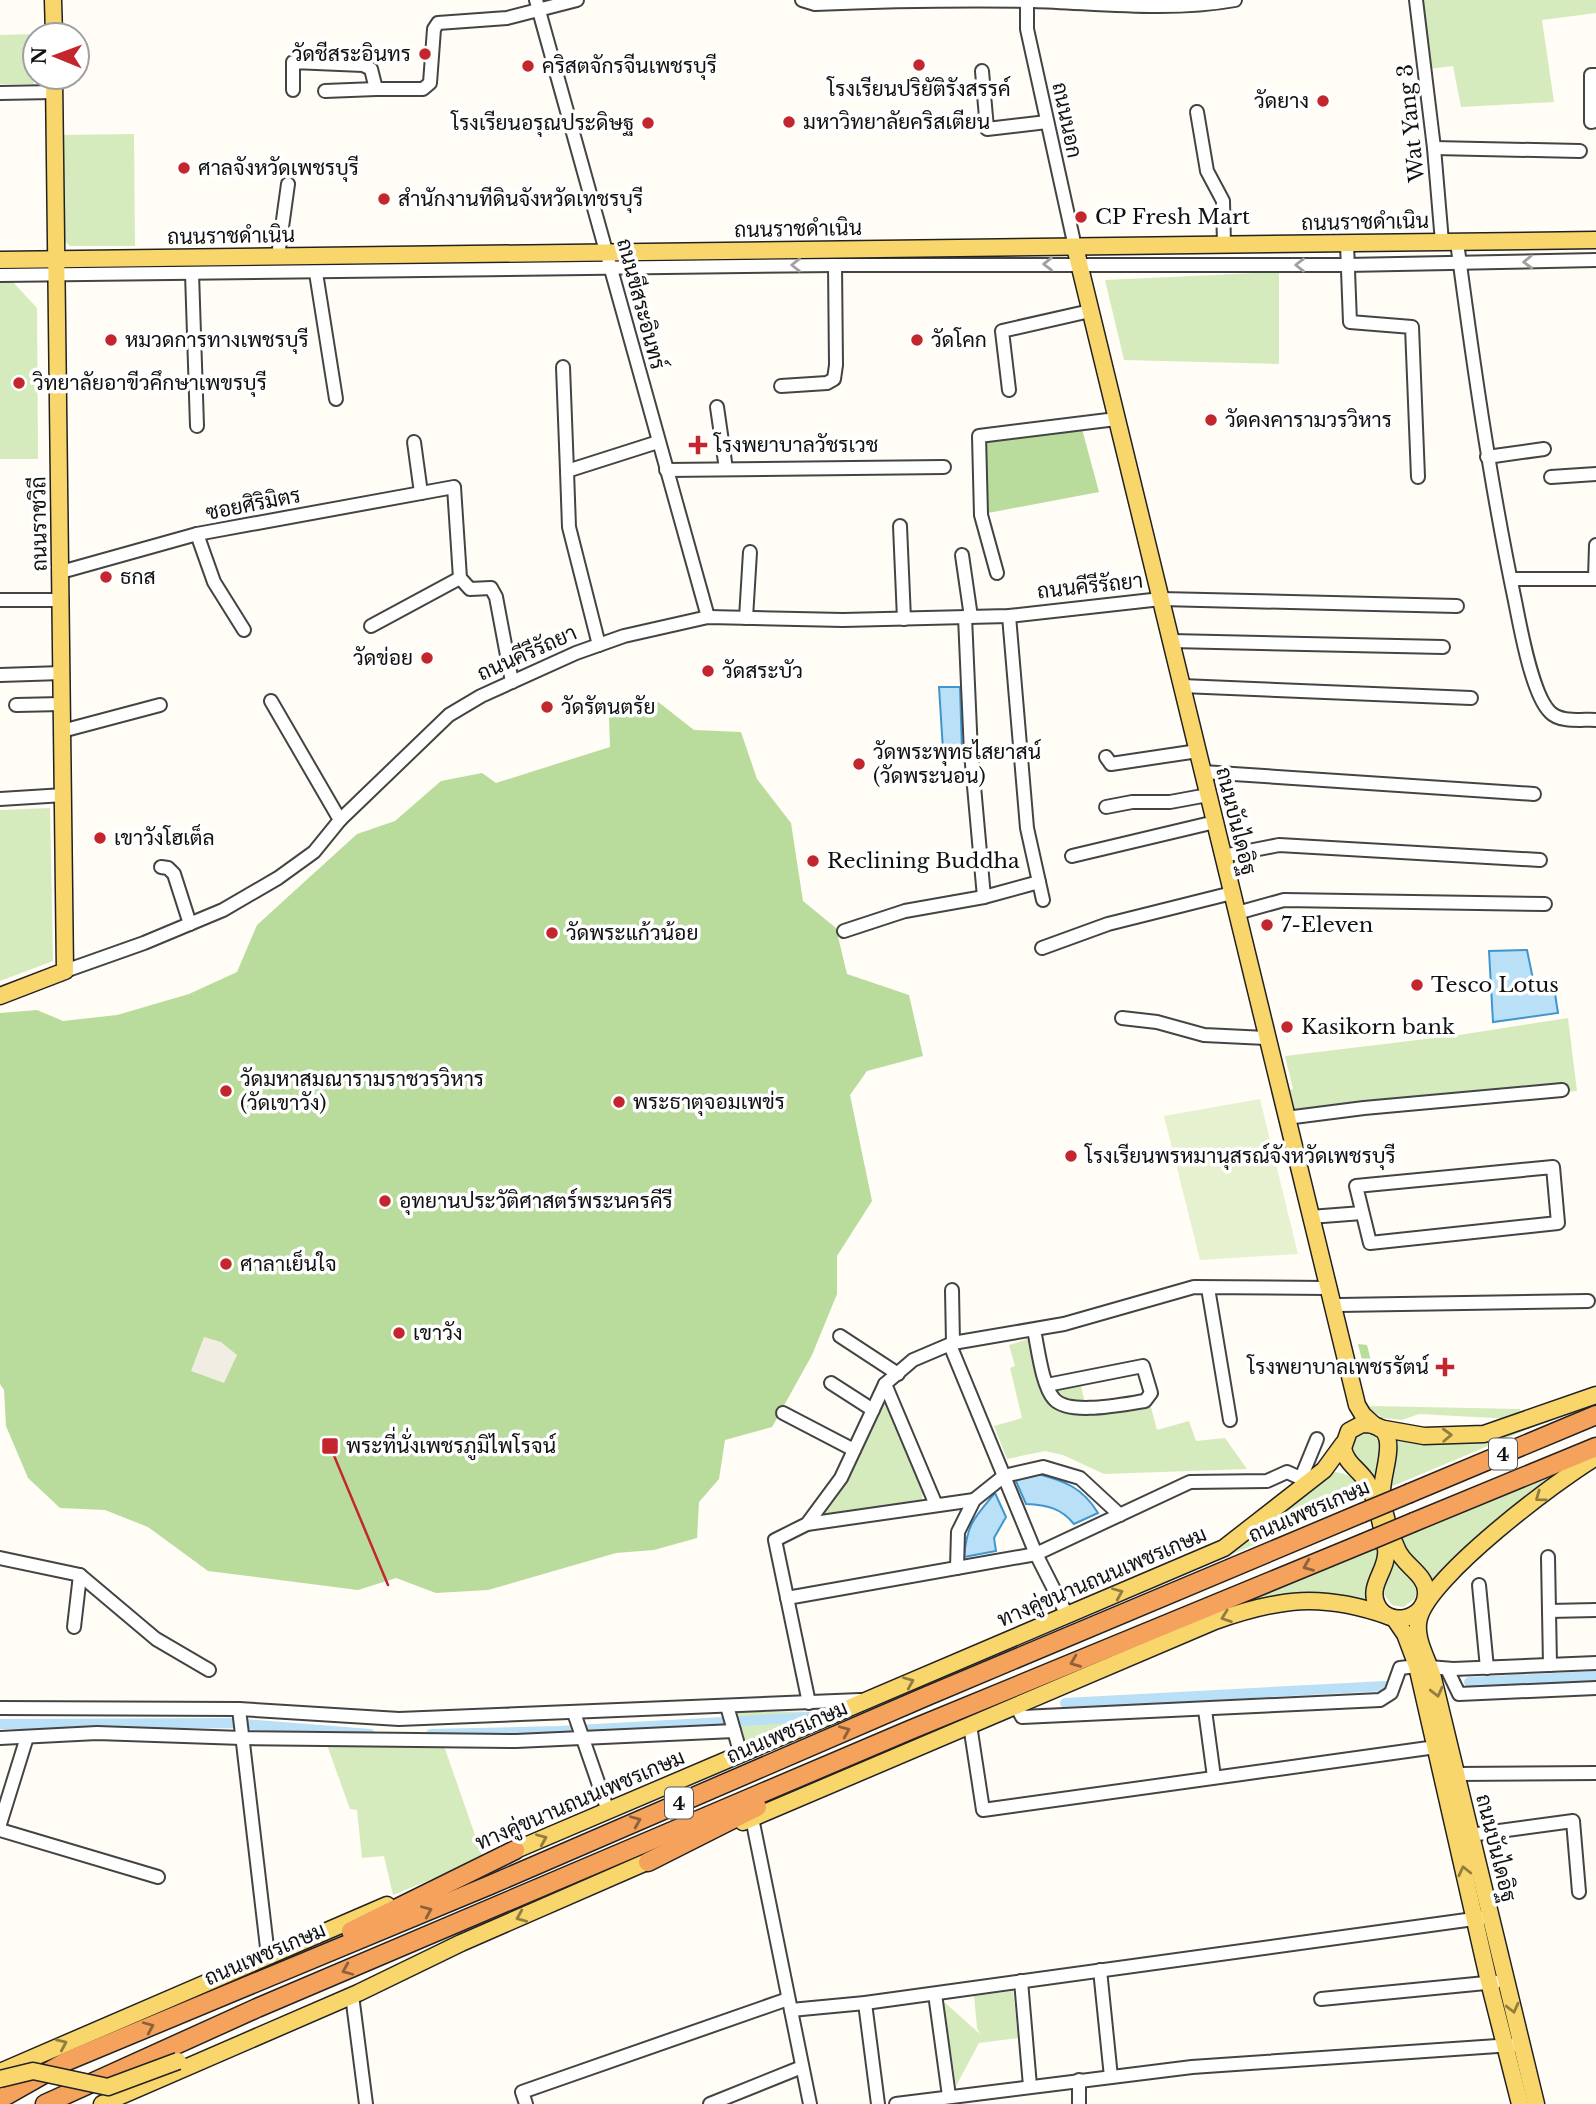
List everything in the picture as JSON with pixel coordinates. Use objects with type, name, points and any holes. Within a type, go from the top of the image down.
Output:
[{"type":"highway","name":"ถนนเพชรเกษม","points":[[0,2099],[67,2061],[490,1885],[927,1696],[1596,1415]]},
{"type":"highway","name":"4","points":[[45,2104],[257,2008],[910,1730],[1596,1447]]},
{"type":"highway","points":[[648,1862],[910,1730]]},
{"type":"highway","points":[[190,2010],[515,1850]]},
{"type":"main road","points":[[53,0],[54,21]]},
{"type":"main road","name":"ถนนราชวิถี","points":[[54,91],[65,971]]},
{"type":"main road","name":"ถนนราชดำเนิน","points":[[0,260],[56,266],[185,268],[278,256],[380,264],[1077,256],[1225,245],[1596,240]]},
{"type":"main road","name":"ถนนบันไดอิฐ","points":[[1077,256],[1357,1405],[1368,1421],[1377,1427]]},
{"type":"main road","name":"ถนนคีรีรัถยา","points":[[0,996],[65,971]]},
{"type":"main road","name":"4","points":[[1377,1427],[1424,1436],[1484,1434],[1596,1395]]},
{"type":"main road","points":[[1346,1437],[1353,1426],[1357,1405]]},
{"type":"main road","points":[[1346,1437],[1362,1424],[1377,1427],[1387,1437],[1389,1450],[1383,1470],[1382,1498],[1397,1550],[1424,1583],[1424,1604]]},
{"type":"main road","name":"ถนนบันไดอิฐ","points":[[1346,1437],[1345,1457],[1369,1485],[1386,1551],[1386,1564],[1377,1583],[1375,1598],[1378,1606],[1405,1634],[1423,1666]]},
{"type":"main road","name":"ทางคู่ขนานถนนเพชรเกษม","points":[[0,2072],[1224,1548],[1305,1480],[1324,1470],[1346,1437]]},
{"type":"main road","points":[[1391,1617],[1408,1618],[1415,1615],[1436,1588],[1515,1515],[1596,1457]]},
{"type":"main road","name":"4","points":[[102,2104],[352,1995],[461,1943],[1215,1621],[1252,1608],[1297,1600],[1338,1603],[1391,1617]]},
{"type":"main road","name":"ถนนบันไดอิฐ","points":[[1424,1604],[1417,1632],[1423,1666],[1483,1918],[1507,1981],[1536,2104]]},
{"type":"main road","name":"ถนนบันไดอิฐ","points":[[1443,1746],[1455,1774],[1470,1835],[1483,1918],[1489,1982],[1520,2104]]},
{"type":"main road","points":[[0,2078],[33,2071],[108,2087],[178,2061],[461,1943]]},
{"type":"street","points":[[325,91],[423,89],[428,86],[430,78],[434,29],[438,23],[507,18],[537,5],[577,0]]},
{"type":"street","points":[[802,0],[815,4],[861,1],[1211,4],[1235,0]]},
{"type":"street","name":"Wat Yang 3","points":[[1416,0],[1434,148],[1449,242],[1460,264],[1487,457],[1526,654],[1541,697],[1550,713],[1560,718],[1596,720]]},
{"type":"street","name":"ถนนนอก","points":[[1027,1],[1027,29],[1077,256]]},
{"type":"street","name":"ถนนขีสระอินทร์","points":[[537,5],[708,617]]},
{"type":"street","points":[[293,90],[293,62],[368,66],[375,78],[376,89]]},
{"type":"street","points":[[982,71],[987,130],[1047,122]]},
{"type":"street","points":[[1596,75],[1591,75],[1591,122],[1596,121]]},
{"type":"street","points":[[0,93],[21,90]]},
{"type":"street","points":[[1197,112],[1207,171],[1223,201],[1226,265]]},
{"type":"street","points":[[1434,148],[1580,151]]},
{"type":"street","points":[[278,256],[288,184]]},
{"type":"street","points":[[1347,244],[1350,322],[1412,327],[1418,477]]},
{"type":"street","points":[[609,260],[835,265],[1077,256],[1226,265],[1460,264],[1596,260]]},
{"type":"street","points":[[197,426],[185,268],[316,273],[380,264]]},
{"type":"street","points":[[781,386],[827,383],[835,377],[835,265]]},
{"type":"street","points":[[0,275],[56,266]]},
{"type":"street","points":[[316,273],[336,399]]},
{"type":"street","points":[[1009,390],[1002,331],[1090,312]]},
{"type":"street","points":[[563,368],[569,527],[599,645]]},
{"type":"street","points":[[717,407],[726,470]]},
{"type":"street","points":[[997,573],[981,515],[979,436],[1116,419]]},
{"type":"street","points":[[414,442],[421,493]]},
{"type":"street","points":[[567,471],[659,442]]},
{"type":"street","points":[[1487,457],[1544,449]]},
{"type":"street","points":[[666,470],[944,467]]},
{"type":"street","points":[[1551,477],[1596,474]]},
{"type":"street","name":"ซอยศิริมิตร","points":[[61,572],[197,534],[454,487],[460,578]]},
{"type":"street","points":[[900,526],[904,619]]},
{"type":"street","points":[[197,534],[214,582],[244,630]]},
{"type":"street","points":[[1511,579],[1595,579],[1596,545]]},
{"type":"street","points":[[746,618],[750,552]]},
{"type":"street","points":[[962,555],[968,617],[971,753],[984,897]]},
{"type":"street","points":[[371,626],[460,578],[470,589],[491,588],[496,597],[512,682]]},
{"type":"street","name":"ถนนคีรีรัถยา","points":[[65,971],[144,943],[223,910],[278,878],[314,852],[340,820],[449,715],[512,682],[624,636],[708,617],[904,619],[1009,616],[1161,599],[1457,606]]},
{"type":"street","points":[[0,600],[62,600]]},
{"type":"street","points":[[1009,616],[1027,828],[1043,900]]},
{"type":"street","points":[[1171,641],[1443,647]]},
{"type":"street","points":[[0,675],[62,673]]},
{"type":"street","points":[[1182,686],[1471,698]]},
{"type":"street","points":[[271,701],[340,820]]},
{"type":"street","points":[[16,705],[62,704]]},
{"type":"street","points":[[62,731],[160,705]]},
{"type":"street","points":[[1106,757],[1111,764],[1198,751]]},
{"type":"street","points":[[1203,772],[1534,794]]},
{"type":"street","points":[[0,799],[64,795]]},
{"type":"street","points":[[1107,807],[1132,802],[1162,803],[1208,795]]},
{"type":"street","points":[[1072,856],[1215,822]]},
{"type":"street","points":[[1223,856],[1279,845],[1540,860]]},
{"type":"street","points":[[161,867],[168,868],[174,874],[190,924]]},
{"type":"street","points":[[844,931],[905,911],[984,897],[1039,882]]},
{"type":"street","points":[[1042,948],[1108,925],[1232,893]]},
{"type":"street","points":[[1237,913],[1284,900],[1545,904]]},
{"type":"street","points":[[1122,1018],[1157,1022],[1204,1035],[1266,1038]]},
{"type":"street","points":[[1286,1118],[1562,1090]]},
{"type":"street","points":[[1552,1167],[1558,1223],[1370,1243],[1362,1213],[1356,1186],[1552,1167]]},
{"type":"street","points":[[1310,1217],[1362,1213]]},
{"type":"street","points":[[1208,1288],[1230,1420]]},
{"type":"street","points":[[807,1524],[841,1478],[885,1384],[913,1360],[951,1344],[1064,1324],[1185,1289],[1208,1288],[1330,1296],[1588,1301]]},
{"type":"street","points":[[952,1290],[951,1344],[1036,1554],[1067,1615]]},
{"type":"street","points":[[1034,1330],[1047,1385],[1054,1399],[1063,1406],[1080,1408],[1145,1401],[1151,1393],[1143,1366],[1047,1385]]},
{"type":"street","points":[[841,1336],[898,1374]]},
{"type":"street","points":[[831,1383],[873,1410]]},
{"type":"street","points":[[885,1384],[936,1505]]},
{"type":"street","points":[[783,1413],[854,1450]]},
{"type":"street","points":[[787,1598],[1036,1554],[1190,1482],[1267,1481],[1287,1472],[1305,1480],[1317,1439]]},
{"type":"street","points":[[957,1568],[958,1532],[974,1500],[1004,1476],[1043,1467],[1080,1478],[1120,1515]]},
{"type":"street","points":[[808,1703],[775,1540],[807,1524],[974,1500]]},
{"type":"street","points":[[1548,1557],[1550,1665]]},
{"type":"street","points":[[0,1558],[80,1575],[156,1639],[209,1670]]},
{"type":"street","points":[[74,1627],[80,1575]]},
{"type":"street","points":[[1479,1585],[1487,1668]]},
{"type":"street","points":[[1549,1611],[1596,1610]]},
{"type":"street","points":[[1016,1706],[1022,1717],[1380,1700],[1391,1693],[1400,1668],[1487,1668],[1596,1663]]},
{"type":"street","points":[[1447,1669],[1459,1694],[1596,1688]]},
{"type":"street","points":[[0,1708],[239,1712],[399,1719],[728,1709],[867,1700]]},
{"type":"street","points":[[728,1709],[741,1755]]},
{"type":"street","points":[[1205,1710],[1214,1777]]},
{"type":"street","points":[[239,1712],[268,1956]]},
{"type":"street","points":[[574,1713],[608,1811]]},
{"type":"street","points":[[970,1725],[983,1810],[1443,1746]]},
{"type":"street","points":[[0,1738],[97,1733],[516,1741],[733,1729]]},
{"type":"street","points":[[0,1824],[27,1737]]},
{"type":"street","points":[[1455,1774],[1596,1773]]},
{"type":"street","points":[[752,1818],[810,2104]]},
{"type":"street","points":[[1470,1835],[1573,1821],[1579,1892]]},
{"type":"street","points":[[0,1830],[158,1877]]},
{"type":"street","points":[[526,2104],[522,2092],[790,2005],[865,2003],[1483,1918]]},
{"type":"street","points":[[1100,1970],[1111,2077]]},
{"type":"street","points":[[1021,1981],[1030,2086]]},
{"type":"street","points":[[1321,1999],[1507,1981]]},
{"type":"street","points":[[934,1994],[949,2096]]},
{"type":"street","points":[[352,1995],[366,2104]]},
{"type":"street","points":[[865,2003],[878,2104]]},
{"type":"street","points":[[896,2104],[1192,2067],[1522,2044]]},
{"type":"street","points":[[710,2104],[802,2067]]},
{"type":"street","points":[[1079,2081],[1079,2104]]},
{"type":"green space","points":[[1420,0],[1596,0],[1596,13],[1542,20],[1554,102],[1461,107],[1453,66],[1429,69]]},
{"type":"green space","points":[[21,34],[21,84],[0,84],[0,35]]},
{"type":"green space","points":[[134,134],[135,246],[70,246],[62,239],[62,135]]},
{"type":"green space","points":[[1279,272],[1279,364],[1124,360],[1105,280]]},
{"type":"green space","points":[[0,281],[12,281],[37,308],[38,459],[0,459]]},
{"type":"green space","points":[[1082,429],[1099,492],[988,513],[984,441]]},
{"type":"green space","points":[[632,700],[657,701],[694,730],[741,732],[757,779],[791,823],[803,901],[836,928],[847,974],[909,995],[923,1056],[867,1071],[850,1095],[872,1201],[837,1256],[837,1294],[812,1355],[772,1427],[725,1440],[719,1479],[699,1502],[697,1538],[654,1550],[616,1553],[488,1590],[436,1593],[396,1578],[358,1590],[208,1571],[148,1527],[105,1510],[60,1508],[28,1478],[6,1426],[4,1390],[0,1384],[0,1013],[37,1010],[63,1021],[117,1015],[189,994],[237,972],[257,925],[357,834],[395,821],[441,781],[482,773],[496,783],[610,747],[609,717]]},
{"type":"green space","points":[[50,808],[53,961],[0,981],[0,810]]},
{"type":"green space","points":[[1568,1018],[1577,1091],[1291,1115],[1287,1091],[1293,1089],[1285,1056],[1459,1035]]},
{"type":"green space","points":[[1260,1099],[1298,1254],[1200,1260],[1164,1116]]},
{"type":"green space","points":[[1041,1335],[1050,1381],[1079,1375],[1085,1404],[1148,1396],[1157,1430],[1189,1421],[1196,1441],[1225,1438],[1247,1469],[1104,1474],[1063,1455],[1045,1451],[1007,1459],[994,1426],[1022,1418],[1010,1368],[1015,1366],[1009,1345]]},
{"type":"green space","points":[[1358,1344],[1367,1345],[1373,1369],[1365,1372]]},
{"type":"green space","points":[[880,1403],[886,1404],[923,1491],[922,1501],[823,1518],[819,1514]]},
{"type":"green space","points":[[1367,1408],[1520,1409],[1521,1414],[1513,1419],[1419,1414],[1402,1420],[1383,1418]]},
{"type":"green space","points":[[1540,1424],[1388,1488],[1398,1438],[1475,1441]]},
{"type":"green space","points":[[1362,1432],[1374,1434],[1383,1446],[1376,1483],[1351,1455],[1351,1441]]},
{"type":"green space","points":[[1596,1451],[1430,1585],[1413,1563],[1400,1538],[1414,1529]]},
{"type":"green space","points":[[1334,1472],[1354,1479],[1367,1496],[1145,1592],[1217,1557]]},
{"type":"green space","points":[[1370,1546],[1380,1546],[1381,1561],[1368,1601],[1328,1595],[1199,1623],[1304,1573]]},
{"type":"green space","points":[[1391,1547],[1401,1569],[1416,1588],[1415,1599],[1403,1607],[1392,1605],[1384,1594],[1391,1564]]},
{"type":"green space","points":[[731,1711],[815,1712],[740,1747]]},
{"type":"green space","points":[[443,1743],[483,1858],[393,1895],[384,1856],[362,1858],[357,1810],[350,1809],[327,1745]]},
{"type":"green space","points":[[1013,1991],[1018,2038],[979,2043],[956,2086],[943,2001],[980,2034],[974,1996]]},
{"type":"shaded area","points":[[204,1337],[221,1342],[237,1355],[224,1383],[191,1371]]},
{"type":"water","points":[[939,687],[960,687],[962,751],[943,750]]},
{"type":"water","points":[[1527,950],[1535,989],[1554,987],[1558,1013],[1493,1022],[1489,951]]},
{"type":"water","points":[[1038,1474],[1080,1492],[1098,1513],[1074,1524],[1053,1508],[1026,1504],[1015,1479]]},
{"type":"water","points":[[995,1493],[1006,1517],[994,1538],[996,1551],[964,1557],[973,1522]]},
{"type":"waterway","points":[[1469,1682],[1596,1676]]},
{"type":"waterway","points":[[1065,1703],[1385,1686]]},
{"type":"waterway","points":[[431,1734],[559,1731],[813,1717]]},
{"type":"waterway","points":[[0,1724],[232,1723],[370,1734]]},
{"type":"railway","points":[[330,1446],[388,1585]]},
{"type":"place","name":"วัดชีสระอินทร","points":[[425,54]]},
{"type":"place","name":"โรงเรียนปริยัติรังสรรค์","points":[[919,65]]},
{"type":"place","name":"คริสตจักรจีนเพชรบุรี","points":[[528,66]]},
{"type":"place","name":"วัดยาง","points":[[1323,101]]},
{"type":"place","name":"มหาวิทยาลัยคริสเตียน","points":[[789,122]]},
{"type":"place","name":"โรงเรียนอรุณประดิษฐ","points":[[648,123]]},
{"type":"place","name":"ศาลจังหวัดเพชรบุรี","points":[[184,168]]},
{"type":"place","name":"สำนักงานทีดินจังหวัดเทชรบุรี","points":[[384,199]]},
{"type":"place","name":"CP Fresh Mart","points":[[1081,217]]},
{"type":"place","name":"หมวดการทางเพชรบุรี","points":[[111,340]]},
{"type":"place","name":"วัดโคก","points":[[917,340]]},
{"type":"place","name":"วิทยาลัยอาขีวคึกษาเพขรบุรี","points":[[19,383]]},
{"type":"place","name":"วัดคงคารามวรวิหาร","points":[[1211,420]]},
{"type":"place","name":"โรงพยาบาลวัชรเวช","points":[[698,445]]},
{"type":"place","name":"ธกส","points":[[106,577]]},
{"type":"place","name":"วัดข่อย","points":[[427,658]]},
{"type":"place","name":"วัดสระบัว","points":[[708,671]]},
{"type":"place","name":"วัดรัตนตรัย","points":[[547,707]]},
{"type":"place","name":"วัดพระพุทธไสยาสน์ (วัดพระนอน)","points":[[859,764]]},
{"type":"place","name":"เขาวังโฮเต็ล","points":[[100,838]]},
{"type":"place","name":"Reclining Buddha","points":[[813,861]]},
{"type":"place","name":"7-Eleven","points":[[1267,925]]},
{"type":"place","name":"วัดพระแก้วน้อย","points":[[552,933]]},
{"type":"place","name":"Tesco Lotus","points":[[1417,985]]},
{"type":"place","name":"Kasikorn bank","points":[[1287,1027]]},
{"type":"place","name":"วัดมหาสมณารามราชวรวิหาร (วัดเขาวัง)","points":[[226,1091]]},
{"type":"place","name":"พระธาตุจอมเพข่ร","points":[[619,1102]]},
{"type":"place","name":"โรงเรียนพรหมานุสรณ์จังหวัดเพชรบุรี","points":[[1071,1156]]},
{"type":"place","name":"อุทยานประวัติศาสตร์พระนครคีรี","points":[[385,1201]]},
{"type":"place","name":"ศาลาเย็นใจ","points":[[226,1264]]},
{"type":"place","name":"เขาวัง","points":[[399,1333]]},
{"type":"place","name":"โรงพยาบาลเพชรรัตน์","points":[[1445,1367]]},
{"type":"place","name":"พระที่นั่งเพชรภูมิไพโรจน์","points":[[330,1446]]}]
